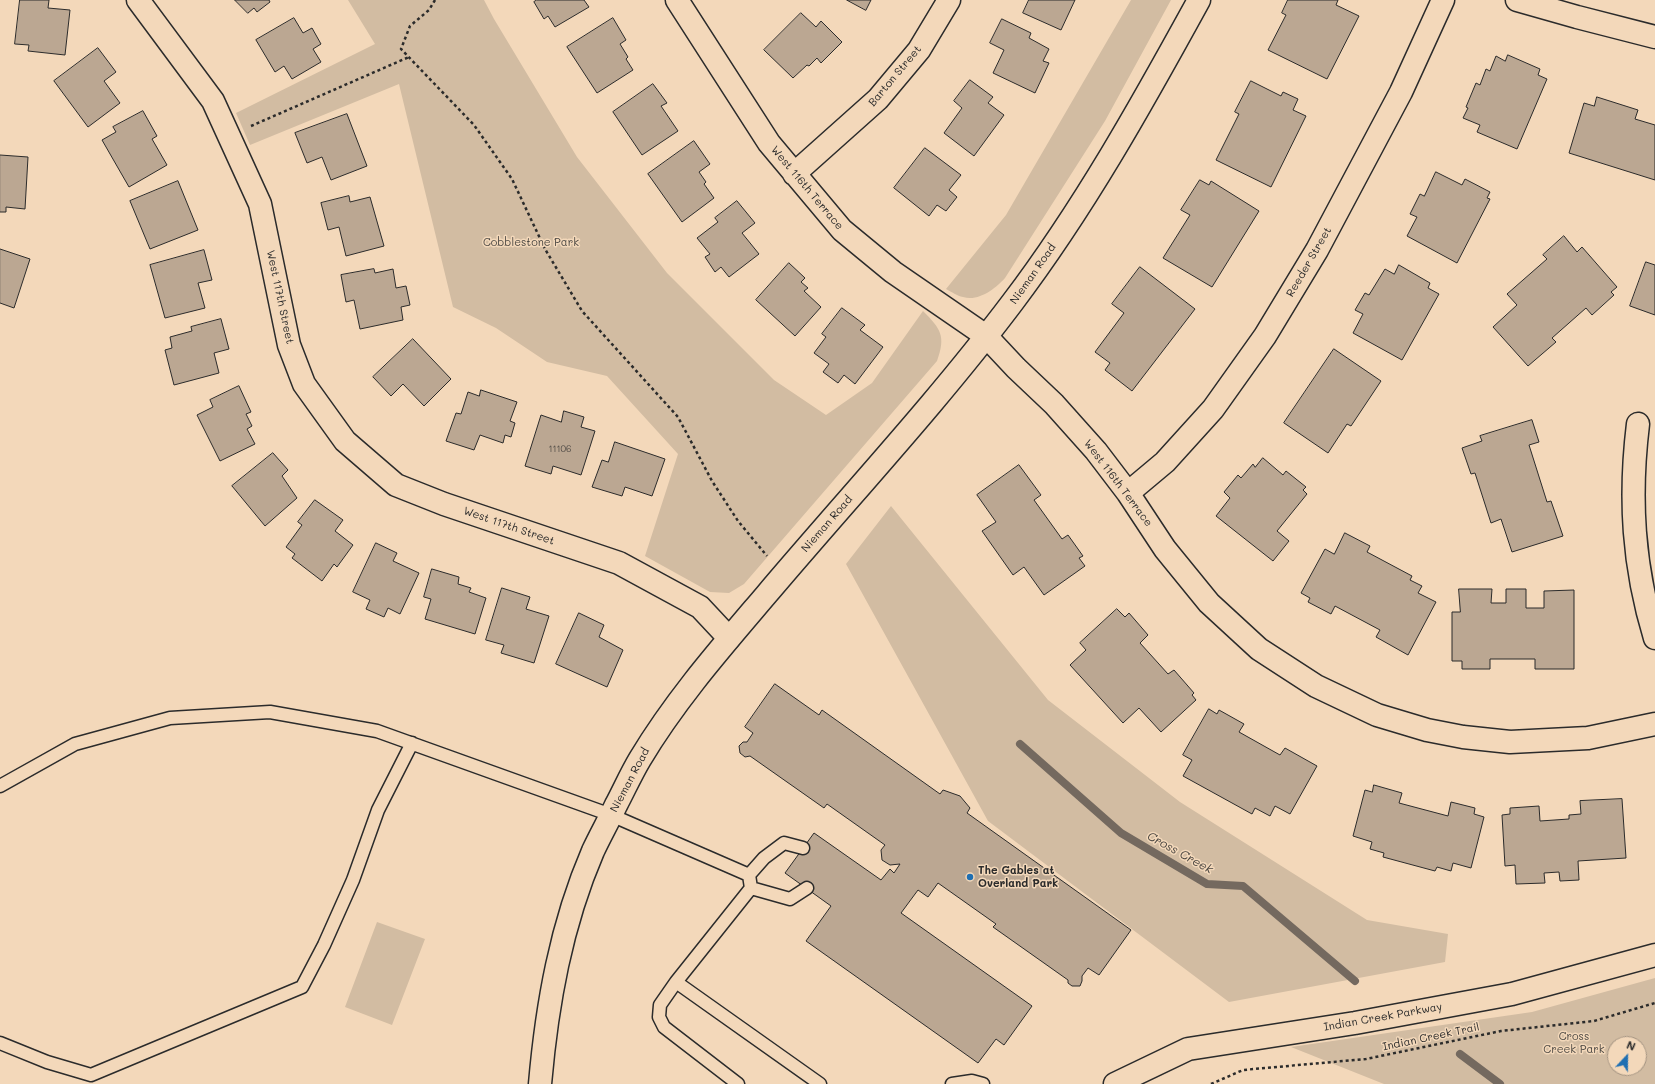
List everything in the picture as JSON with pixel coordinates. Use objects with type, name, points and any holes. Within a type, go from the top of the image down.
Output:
[{"type":"street","name":"West 117th Street","points":[[138,0],[213,101],[260,204],[289,345],[304,384],[319,407],[345,441],[396,485],[444,504],[619,563],[700,607],[729,638]]},
{"type":"street","name":"West 116th Terrace","points":[[676,0],[769,143],[842,230],[893,272],[986,336],[1016,368],[1054,404],[1096,451],[1128,493],[1166,549],[1209,603],[1259,649],[1316,686],[1377,715],[1427,730],[1463,737],[1510,742],[1588,738],[1655,724]]},
{"type":"street","name":"Barton Street","points":[[794,174],[878,99],[919,50],[949,0]]},
{"type":"street","name":"Nieman Road","points":[[540,1084],[545,1030],[556,966],[577,896],[593,851],[638,762],[662,723],[692,681],[783,574],[909,431],[1013,303],[1054,245],[1140,107],[1199,0]]},
{"type":"street","name":"Reeder Street","points":[[1128,493],[1165,462],[1213,408],[1265,336],[1328,229],[1401,92],[1444,0]]},
{"type":"street","points":[[1517,0],[1577,18],[1655,37]]},
{"type":"street","points":[[1638,424],[1633,468],[1633,516],[1636,552],[1650,621],[1655,638]]},
{"type":"street","name":"Indian Creek Parkway","points":[[1115,1084],[1188,1049],[1355,1023],[1512,994],[1655,955]]},
{"type":"lane","points":[[0,786],[75,744],[170,718],[270,712],[377,731],[611,815],[749,875]]},
{"type":"lane","points":[[0,1043],[47,1062],[91,1076],[302,987],[324,945],[352,880],[378,810],[412,743]]},
{"type":"lane","points":[[749,875],[764,858],[784,843],[803,848]]},
{"type":"lane","points":[[738,1084],[664,1027],[659,1017],[660,1005],[676,982],[751,888],[749,875]]},
{"type":"lane","points":[[751,888],[790,899],[807,888]]},
{"type":"lane","points":[[676,982],[820,1084]]},
{"type":"lane","points":[[952,1084],[972,1081],[983,1084]]},
{"type":"path","points":[[434,0],[429,10],[410,26],[401,49],[478,131],[512,179],[545,249],[582,311],[678,417],[712,481],[738,521],[783,574]]},
{"type":"path","points":[[229,136],[408,58]]},
{"type":"path","name":"Indian Creek Trail","points":[[1211,1084],[1243,1070],[1366,1059],[1501,1031],[1594,1021],[1655,1003]]},
{"type":"green space","name":"Cobblestone Park","points":[[348,0],[484,0],[577,157],[667,273],[774,380],[826,415],[872,383],[923,311],[938,328],[941,345],[937,361],[744,584],[729,593],[710,592],[645,556],[678,454],[607,376],[547,362],[496,328],[453,307],[399,84],[250,145],[236,113],[375,44]]},
{"type":"green space","points":[[1131,0],[1171,0],[1105,121],[1005,278],[992,290],[975,298],[957,295],[946,289],[1006,215]]},
{"type":"green space","points":[[891,506],[1048,700],[1180,802],[1367,920],[1448,934],[1445,962],[1229,1002],[988,821],[846,564]]},
{"type":"green space","points":[[377,922],[425,939],[392,1025],[345,1007]]},
{"type":"green space","name":"Cross Creek Park","points":[[1655,978],[1655,1084],[1384,1084],[1291,1047],[1532,1012]]},
{"type":"building","points":[[20,0],[49,0],[48,8],[70,10],[65,55],[28,51],[29,45],[15,44]]},
{"type":"building","points":[[235,0],[269,0],[270,2],[257,12],[254,8],[248,13]]},
{"type":"building","points":[[537,0],[584,0],[589,7],[555,27],[548,16],[544,19],[534,2]]},
{"type":"building","points":[[847,0],[871,0],[866,10]]},
{"type":"building","points":[[1029,0],[1075,0],[1061,30],[1023,13]]},
{"type":"building","points":[[1288,0],[1338,0],[1336,5],[1359,16],[1327,79],[1268,50],[1286,15],[1282,13]]},
{"type":"building","points":[[801,13],[816,27],[821,21],[842,42],[821,63],[817,58],[793,78],[764,50]]},
{"type":"building","points":[[294,18],[303,33],[312,28],[321,44],[313,49],[321,62],[292,79],[284,66],[275,72],[256,40]]},
{"type":"building","points":[[613,18],[626,40],[620,44],[628,57],[626,59],[633,70],[597,93],[567,47]]},
{"type":"building","points":[[1002,19],[1031,33],[1029,38],[1049,49],[1043,61],[1049,63],[1035,93],[993,73],[1004,50],[990,43]]},
{"type":"building","points":[[98,48],[116,72],[104,81],[120,103],[88,127],[54,81]]},
{"type":"building","points":[[1508,55],[1540,69],[1538,75],[1547,79],[1517,149],[1477,132],[1480,125],[1463,118],[1468,108],[1466,107],[1476,83],[1480,85],[1486,69],[1490,71],[1496,56],[1505,61]]},
{"type":"building","points":[[970,80],[993,97],[988,103],[1004,115],[974,156],[944,133],[962,108],[954,101]]},
{"type":"building","points":[[1251,81],[1281,96],[1283,92],[1298,99],[1293,110],[1306,116],[1271,187],[1216,160],[1239,114],[1235,112]]},
{"type":"building","points":[[653,84],[667,103],[661,106],[678,131],[642,155],[613,112]]},
{"type":"building","points":[[1597,97],[1638,110],[1635,119],[1655,125],[1655,180],[1569,153],[1584,103],[1594,106]]},
{"type":"building","points":[[143,111],[157,136],[152,139],[167,165],[129,187],[102,140],[116,132],[113,127]]},
{"type":"building","points":[[347,114],[367,166],[331,180],[322,157],[307,163],[295,133]]},
{"type":"building","points":[[694,141],[710,164],[699,172],[706,182],[704,184],[714,198],[682,222],[648,174]]},
{"type":"building","points":[[925,148],[961,175],[949,190],[957,197],[946,211],[937,205],[929,216],[894,188]]},
{"type":"building","points":[[0,155],[28,157],[25,209],[6,207],[6,212],[0,212]]},
{"type":"building","points":[[1436,172],[1462,185],[1465,179],[1490,192],[1487,198],[1490,199],[1457,263],[1407,236],[1417,217],[1410,214],[1420,194],[1424,196]]},
{"type":"building","points":[[1200,180],[1209,185],[1211,181],[1259,211],[1212,287],[1163,258],[1190,215],[1181,210]]},
{"type":"building","points":[[178,181],[198,230],[150,249],[130,201]]},
{"type":"building","points":[[349,196],[350,202],[370,197],[384,246],[346,256],[339,227],[328,230],[321,203]]},
{"type":"building","points":[[737,201],[755,223],[742,233],[759,254],[729,277],[721,267],[715,272],[705,257],[710,254],[697,238],[718,222],[715,218]]},
{"type":"building","points":[[1564,236],[1577,252],[1582,247],[1617,287],[1611,292],[1614,295],[1592,315],[1586,308],[1552,338],[1556,342],[1528,366],[1493,327],[1517,305],[1507,294],[1547,259],[1543,255]]},
{"type":"building","points":[[0,249],[30,259],[14,308],[0,303]]},
{"type":"building","points":[[204,250],[212,280],[198,283],[205,308],[165,318],[150,265]]},
{"type":"building","points":[[1646,262],[1655,265],[1655,315],[1630,306]]},
{"type":"building","points":[[789,263],[805,278],[801,282],[808,288],[804,291],[821,307],[795,336],[756,300]]},
{"type":"building","points":[[1399,265],[1430,283],[1428,288],[1439,294],[1402,360],[1353,333],[1363,314],[1355,310],[1365,293],[1369,295],[1385,269],[1394,274]]},
{"type":"building","points":[[1140,267],[1195,309],[1132,391],[1105,370],[1110,363],[1095,352],[1124,313],[1112,304]]},
{"type":"building","points":[[374,269],[375,273],[393,269],[396,288],[406,286],[410,305],[401,307],[403,320],[360,329],[354,300],[346,302],[341,275]]},
{"type":"building","points":[[842,308],[865,325],[860,330],[883,347],[855,384],[844,375],[838,383],[823,372],[829,364],[814,353],[826,337],[822,334]]},
{"type":"building","points":[[221,319],[229,349],[214,353],[219,373],[174,385],[165,350],[172,348],[170,337],[192,331],[191,327]]},
{"type":"building","points":[[413,339],[451,379],[424,406],[403,384],[391,396],[373,377]]},
{"type":"building","points":[[1334,349],[1381,381],[1351,426],[1347,424],[1328,453],[1284,423]]},
{"type":"building","points":[[239,386],[251,412],[246,414],[252,426],[247,429],[255,444],[220,461],[197,415],[213,407],[210,400]]},
{"type":"building","points":[[481,390],[517,402],[510,421],[515,423],[511,437],[505,435],[503,443],[480,435],[474,450],[446,441],[456,413],[461,414],[468,392],[479,396]]},
{"type":"building","points":[[564,411],[584,417],[581,427],[595,431],[581,475],[553,466],[551,474],[525,466],[541,415],[561,422]]},
{"type":"building","points":[[1532,420],[1539,442],[1529,445],[1547,502],[1551,501],[1563,536],[1512,552],[1501,519],[1491,523],[1475,473],[1471,474],[1462,448],[1482,441],[1480,436]]},
{"type":"building","points":[[615,442],[665,459],[652,496],[625,487],[622,496],[592,487],[602,460],[608,462]]},
{"type":"building","points":[[273,453],[288,470],[282,476],[297,498],[265,526],[232,486]]},
{"type":"building","points":[[1263,458],[1283,475],[1286,471],[1306,487],[1303,490],[1307,494],[1277,531],[1289,541],[1273,561],[1216,516],[1230,498],[1224,492],[1238,475],[1241,478],[1253,464],[1255,467]]},
{"type":"building","points":[[1019,465],[1041,495],[1034,500],[1062,539],[1068,535],[1083,556],[1079,558],[1085,566],[1044,595],[1024,567],[1013,575],[982,531],[996,522],[977,495]]},
{"type":"building","points":[[315,500],[343,520],[335,531],[353,545],[337,567],[334,564],[322,581],[292,558],[295,554],[286,547],[302,525],[298,522]]},
{"type":"building","points":[[1345,533],[1370,546],[1367,552],[1412,576],[1410,580],[1422,586],[1418,593],[1436,602],[1408,655],[1376,637],[1380,630],[1335,606],[1331,614],[1308,602],[1310,598],[1301,593],[1325,549],[1334,554]]},
{"type":"building","points":[[376,543],[397,553],[393,561],[419,573],[400,614],[388,608],[384,617],[366,609],[370,600],[353,592]]},
{"type":"building","points":[[432,569],[459,577],[458,584],[471,588],[469,592],[486,598],[475,634],[425,619],[431,599],[424,597]]},
{"type":"building","points":[[502,588],[530,597],[526,609],[549,616],[534,663],[501,653],[504,645],[486,640]]},
{"type":"building","points":[[1459,589],[1492,589],[1491,603],[1506,603],[1506,589],[1526,589],[1526,608],[1544,608],[1544,591],[1574,590],[1574,669],[1535,669],[1535,659],[1490,659],[1490,669],[1462,669],[1462,661],[1452,661],[1452,612],[1460,612]]},
{"type":"building","points":[[1117,609],[1125,617],[1129,613],[1148,635],[1140,643],[1168,674],[1174,670],[1194,693],[1192,695],[1196,700],[1161,732],[1139,708],[1123,723],[1070,665],[1086,650],[1080,643]]},
{"type":"building","points":[[579,613],[604,625],[599,637],[623,650],[607,687],[556,664]]},
{"type":"building","name":"The Gables at Overland Park","points":[[775,684],[819,715],[822,710],[940,794],[943,790],[960,796],[970,808],[967,813],[1131,930],[1099,975],[1088,968],[1082,976],[1080,986],[1072,986],[1068,983],[1068,980],[993,927],[996,924],[938,883],[928,897],[918,890],[901,913],[1032,1006],[1004,1045],[996,1039],[978,1063],[806,941],[831,906],[785,873],[814,833],[881,880],[890,869],[894,873],[900,864],[890,865],[882,860],[881,850],[885,845],[827,804],[824,808],[750,756],[745,757],[740,753],[739,746],[743,742],[747,742],[753,733],[745,727]]},
{"type":"building","points":[[1209,709],[1217,714],[1219,710],[1244,724],[1239,732],[1280,755],[1285,748],[1317,766],[1290,814],[1275,806],[1270,816],[1255,808],[1252,814],[1183,776],[1192,760],[1183,755]]},
{"type":"building","points":[[1374,785],[1402,793],[1399,803],[1448,816],[1451,802],[1475,808],[1474,814],[1484,817],[1471,868],[1453,863],[1451,871],[1437,867],[1435,871],[1383,857],[1384,853],[1370,849],[1372,842],[1353,836],[1365,790],[1372,792]]},
{"type":"building","points":[[1622,799],[1626,858],[1578,861],[1579,880],[1560,881],[1559,872],[1544,873],[1545,883],[1516,884],[1515,865],[1505,866],[1502,815],[1510,814],[1510,808],[1539,806],[1540,821],[1569,819],[1569,815],[1581,814],[1580,801]]},
{"type":"waterway","name":"Cross Creek","points":[[1020,744],[1121,833],[1207,884],[1243,886],[1355,981]]},
{"type":"waterway","name":"Cross Creek","points":[[1460,1054],[1500,1084]]},
{"type":"place","name":"The Gables at Overland Park","points":[[970,877]]}]
